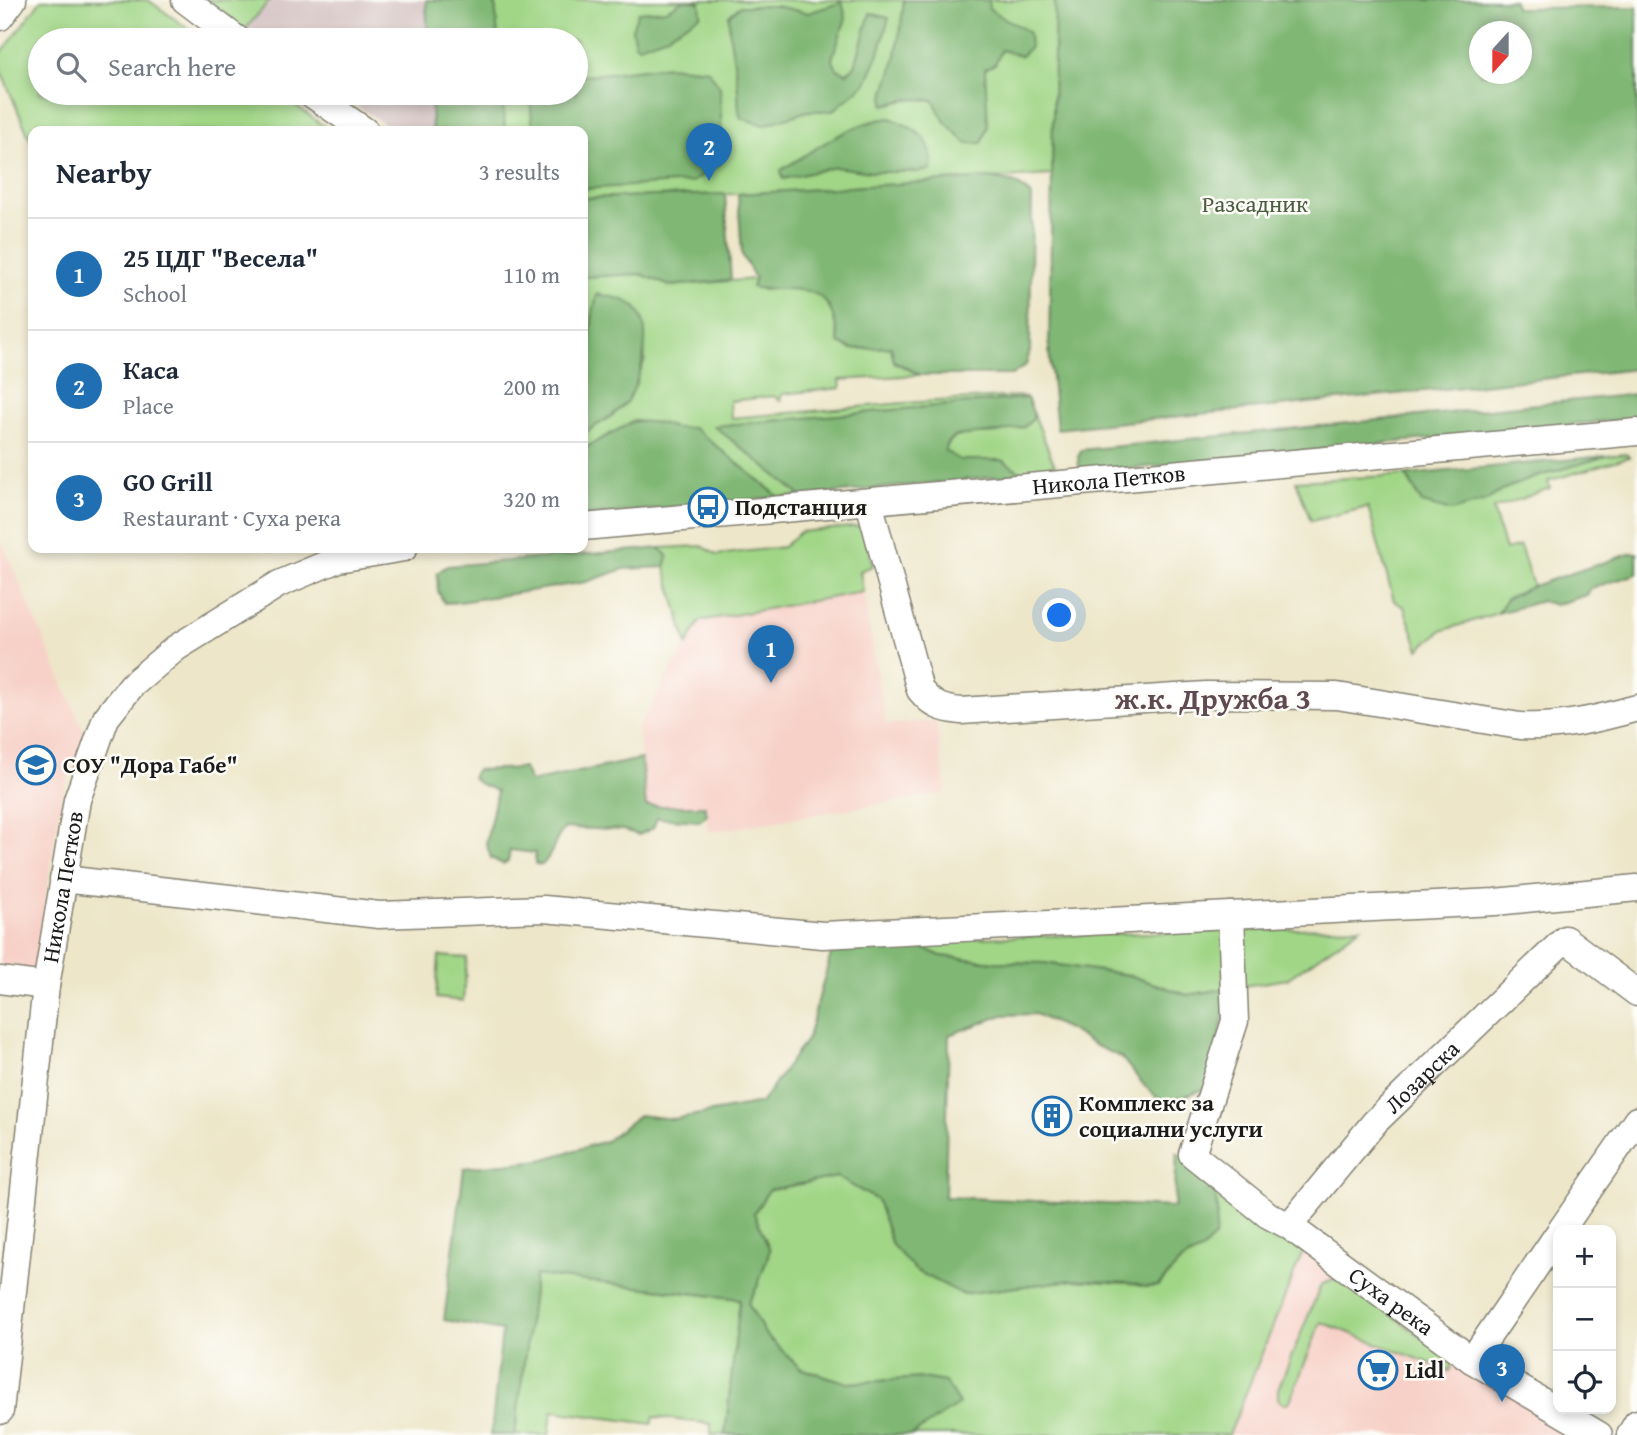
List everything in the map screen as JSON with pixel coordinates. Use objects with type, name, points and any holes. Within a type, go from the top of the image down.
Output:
[{"type":"street","points":[[0,17],[13,0]]},
{"type":"street","points":[[185,0],[222,28]]},
{"type":"street","points":[[327,105],[358,126]]},
{"type":"street","name":"Никола Петков","points":[[588,527],[1637,432]]},
{"type":"street","points":[[869,502],[920,690],[930,702],[942,709],[961,711],[1206,695],[1337,696],[1520,726],[1547,727],[1600,719],[1637,708]]},
{"type":"street","name":"Никола Петков","points":[[0,1411],[46,986],[77,800],[106,718],[132,685],[176,648],[279,584],[338,559],[374,553]]},
{"type":"street","points":[[64,879],[379,915],[544,909],[823,935],[1516,900],[1637,888]]},
{"type":"street","name":"Суха река","points":[[1231,915],[1235,1021],[1192,1154],[1268,1215],[1289,1226],[1472,1360],[1599,1435]]},
{"type":"street","name":"Лозарска","points":[[1289,1226],[1376,1122],[1566,939],[1637,993]]},
{"type":"street","points":[[0,980],[46,986]]},
{"type":"street","points":[[1565,1225],[1637,1120]]},
{"type":"street","points":[[1472,1360],[1553,1242]]},
{"type":"street","points":[[1630,1435],[1637,1423]]},
{"type":"shaded area","points":[[270,0],[426,0],[427,28],[247,28]]},
{"type":"shaded area","points":[[356,105],[431,105],[432,126],[388,126]]},
{"type":"shaded area","name":"СОУ \"Дора Габе\"","points":[[0,538],[84,732],[61,799],[34,971],[0,966]]},
{"type":"shaded area","points":[[863,592],[886,724],[936,721],[946,793],[709,832],[705,806],[646,806],[638,728],[700,621]]},
{"type":"shaded area","points":[[1304,1249],[1575,1435],[1229,1435]]},
{"type":"green space","points":[[41,0],[148,0],[187,28],[28,28],[28,105],[295,105],[324,126],[28,126],[28,134],[0,69],[0,55]]},
{"type":"green space","points":[[202,0],[270,0],[247,28],[242,28]]},
{"type":"green space","points":[[426,0],[495,0],[497,28],[427,28]]},
{"type":"green space","points":[[495,0],[1055,0],[1052,175],[738,194],[588,198],[588,126],[505,126],[503,105],[588,105],[588,28],[497,28]]},
{"type":"green space","points":[[684,0],[700,2],[701,15],[664,37],[639,46],[635,44],[632,29],[638,12],[666,10]]},
{"type":"green space","points":[[904,0],[989,0],[989,8],[1029,33],[1030,47],[1021,56],[1002,50],[995,64],[985,69],[988,126],[982,143],[966,143],[945,122],[933,100],[909,99],[884,105],[885,91],[897,50]]},
{"type":"green space","name":"Разсадник","points":[[1055,0],[1514,0],[1515,8],[1637,7],[1637,369],[1057,429],[1049,350]]},
{"type":"green space","points":[[842,2],[846,18],[832,59],[837,69],[847,73],[855,66],[870,13],[889,18],[879,53],[866,83],[833,111],[808,111],[764,125],[741,118],[729,16],[740,6],[776,6],[808,13]]},
{"type":"green space","points":[[668,66],[708,70],[720,87],[720,164],[692,182],[588,189],[588,126],[533,126],[531,105],[588,105],[588,76]]},
{"type":"green space","points":[[431,105],[503,105],[505,126],[432,126]]},
{"type":"green space","points":[[890,118],[922,136],[930,150],[931,170],[871,172],[835,167],[783,179],[781,170],[833,138],[861,125]]},
{"type":"green space","points":[[989,178],[1016,183],[1032,196],[1030,351],[1026,365],[1012,375],[920,375],[894,361],[891,347],[852,349],[839,343],[829,307],[816,295],[794,289],[752,287],[755,278],[742,255],[738,194]]},
{"type":"green space","points":[[725,194],[731,280],[670,286],[641,274],[588,277],[588,198]]},
{"type":"green space","points":[[641,274],[670,286],[755,279],[762,290],[791,289],[811,292],[820,296],[833,310],[839,343],[852,349],[891,347],[894,362],[920,375],[840,380],[841,388],[782,394],[780,401],[774,396],[730,401],[731,418],[904,403],[1022,396],[1027,398],[715,426],[801,496],[779,497],[694,428],[674,428],[660,423],[634,421],[588,446],[588,431],[615,413],[634,386],[645,360],[643,320],[590,348],[588,362],[588,277]]},
{"type":"green space","points":[[597,294],[624,300],[637,309],[642,318],[645,344],[640,373],[629,397],[614,414],[588,431],[588,364]]},
{"type":"green space","points":[[1637,394],[1637,418],[1087,473],[1079,467],[1078,457],[1081,450]]},
{"type":"green space","points":[[1027,398],[1033,419],[1024,427],[955,436],[948,442],[945,451],[960,460],[1002,460],[1024,474],[801,496],[714,426]]},
{"type":"green space","points":[[1033,412],[1057,471],[1024,474],[1002,460],[960,460],[945,452],[954,438],[968,434],[1002,432],[1033,419]]},
{"type":"green space","points":[[634,421],[660,423],[674,428],[694,428],[779,497],[588,516],[588,446]]},
{"type":"green space","points":[[1626,454],[1629,457],[1548,481],[1550,488],[1493,509],[1505,550],[1520,546],[1533,586],[1506,599],[1498,613],[1441,631],[1419,649],[1404,607],[1394,601],[1368,507],[1311,521],[1296,481],[1406,475],[1422,503],[1486,501],[1504,489],[1536,477],[1606,456]]},
{"type":"green space","points":[[1606,456],[1536,477],[1504,489],[1486,501],[1451,511],[1422,503],[1406,475]]},
{"type":"green space","points":[[862,526],[873,566],[860,571],[863,592],[700,621],[687,645],[665,567],[668,557],[660,548],[702,546],[717,555],[783,547],[800,532]]},
{"type":"green space","points":[[660,548],[668,557],[665,567],[624,569],[586,582],[460,602],[444,603],[438,591],[437,573],[447,566]]},
{"type":"green space","points":[[1637,553],[1637,574],[1591,588],[1587,595],[1555,605],[1542,601],[1498,613],[1506,599],[1533,586]]},
{"type":"green space","points":[[641,759],[646,806],[705,806],[707,815],[699,821],[657,818],[653,828],[639,835],[623,830],[565,828],[542,865],[535,864],[535,853],[510,850],[508,861],[503,864],[491,858],[486,843],[497,791],[478,783],[472,777],[476,770],[524,768],[530,782]]},
{"type":"green space","points":[[1361,927],[1287,979],[1187,995],[1129,975],[1044,963],[995,962],[941,956],[904,940]]},
{"type":"green space","points":[[904,940],[941,956],[995,962],[1044,963],[1129,975],[1187,995],[1225,989],[1226,1006],[1208,1088],[1163,1103],[1121,1057],[1035,1014],[1003,1015],[949,1035],[945,1197],[1174,1207],[1177,1153],[1215,1183],[1215,1237],[1201,1251],[1182,1260],[1158,1286],[1073,1280],[962,1294],[915,1270],[892,1245],[877,1200],[837,1177],[769,1190],[754,1213],[770,1250],[758,1285],[748,1303],[765,1334],[800,1368],[848,1383],[922,1378],[945,1382],[959,1404],[912,1435],[725,1435],[740,1299],[535,1275],[515,1435],[491,1435],[502,1331],[444,1320],[464,1168],[541,1160],[606,1141],[639,1115],[673,1119],[761,1103],[808,1037],[834,943]]},
{"type":"green space","points":[[439,956],[467,958],[463,1001],[436,998]]},
{"type":"green space","points":[[837,1177],[877,1200],[892,1245],[962,1294],[1073,1280],[1158,1286],[1182,1260],[1201,1251],[1217,1214],[1215,1183],[1304,1249],[1229,1435],[912,1435],[922,1378],[848,1383],[800,1368],[765,1334],[748,1303],[758,1285],[754,1213],[769,1190]]},
{"type":"green space","points":[[535,1275],[740,1299],[725,1435],[711,1435],[711,1424],[654,1417],[652,1424],[552,1411],[549,1435],[515,1435]]},
{"type":"green space","points":[[1335,1278],[1344,1279],[1453,1361],[1450,1371],[1321,1322],[1290,1401],[1284,1404],[1278,1399],[1278,1389],[1321,1285]]},
{"type":"place","name":"Каса","points":[[709,181]]},
{"type":"place","name":"Подстанция","points":[[708,507]]},
{"type":"place","name":"25 ЦДГ \"Весела\"","points":[[771,683]]},
{"type":"place","name":"СОУ \"Дора Габе\"","points":[[36,765]]},
{"type":"place","name":"Комплекс за социални услуги","points":[[1052,1116]]},
{"type":"place","name":"Lidl","points":[[1378,1370]]},
{"type":"place","name":"GO Grill","points":[[1502,1402]]},
{"type":"district","name":"ж.к. Дружба 3","points":[[1213,699]]}]
